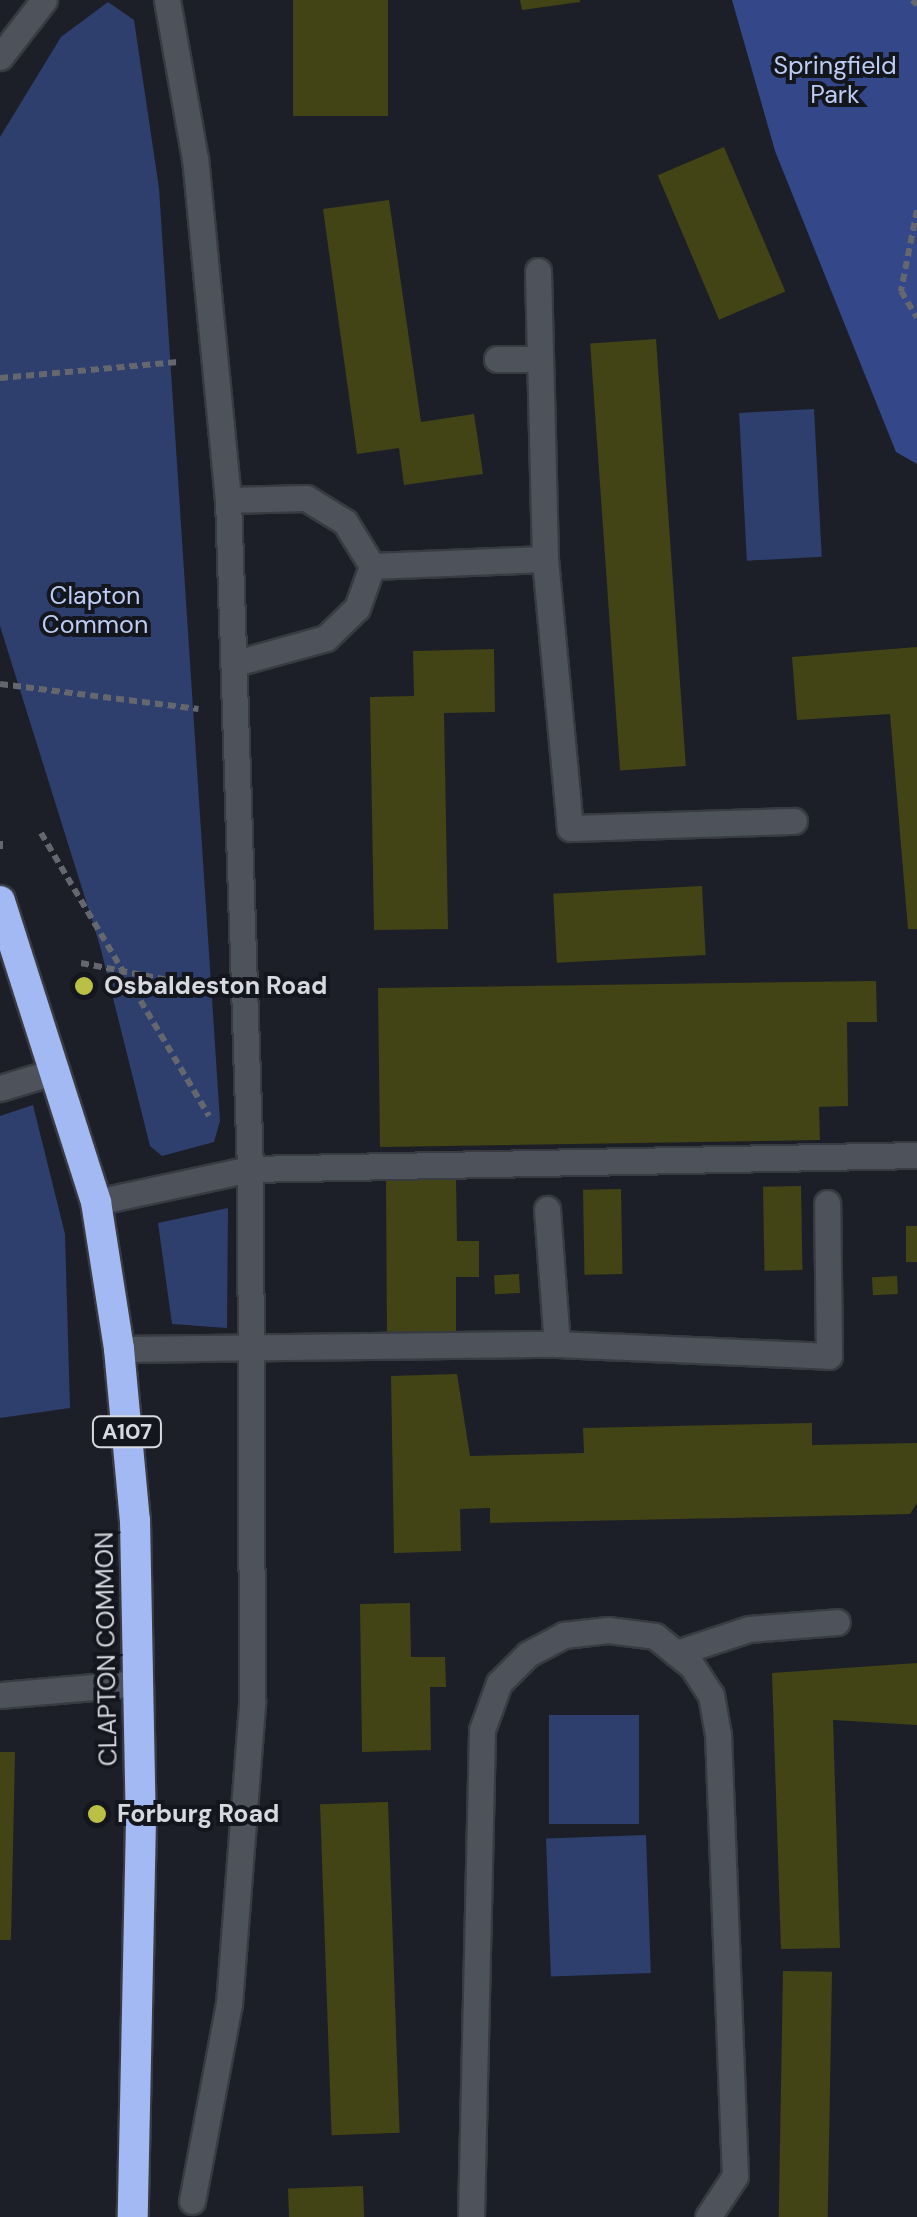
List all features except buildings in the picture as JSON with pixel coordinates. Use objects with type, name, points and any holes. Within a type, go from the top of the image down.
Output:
[{"type":"highway","name":"CLAPTON COMMON","points":[[0,901],[96,1202],[120,1350],[139,1683],[143,1980],[133,2217]]},
{"type":"street","points":[[0,57],[44,0]]},
{"type":"street","points":[[167,0],[214,359],[228,500],[250,991],[256,1348],[252,1702],[229,2004],[192,2200]]},
{"type":"street","points":[[538,272],[536,359],[549,470],[545,559],[570,828],[794,821]]},
{"type":"street","points":[[497,359],[536,359]]},
{"type":"street","points":[[228,500],[306,498],[346,522],[372,566]]},
{"type":"street","points":[[372,566],[545,559]]},
{"type":"street","points":[[236,662],[326,638],[357,608],[372,566]]},
{"type":"street","points":[[0,1088],[57,1071]]},
{"type":"street","points":[[96,1202],[250,1168],[917,1155]]},
{"type":"street","points":[[120,1350],[558,1344],[828,1356],[828,1204]]},
{"type":"street","points":[[547,1208],[558,1344]]},
{"type":"street","points":[[676,1653],[749,1629],[837,1622]]},
{"type":"street","points":[[471,2217],[482,1730],[499,1684],[564,1635],[656,1636],[676,1653],[711,1695],[718,1734],[735,2176],[708,2217]]},
{"type":"street","points":[[0,1696],[139,1683]]},
{"type":"path","points":[[912,0],[917,6]]},
{"type":"path","points":[[917,210],[901,291],[917,318]]},
{"type":"path","points":[[0,378],[214,359]]},
{"type":"path","points":[[0,684],[239,714]]},
{"type":"path","points":[[41,833],[250,1168]]},
{"type":"path","points":[[0,842],[0,851]]},
{"type":"path","points":[[81,963],[250,991]]},
{"type":"green space","name":"Springfield Park","points":[[732,0],[917,0],[917,464],[896,452],[775,151]]},
{"type":"green space","name":"Clapton Common","points":[[108,2],[134,20],[159,188],[220,1121],[214,1142],[162,1156],[150,1146],[100,946],[0,626],[0,137],[61,37]]},
{"type":"green space","points":[[814,409],[822,557],[747,561],[739,413]]},
{"type":"green space","points":[[33,1105],[65,1234],[70,1408],[0,1418],[0,1116]]},
{"type":"green space","points":[[228,1208],[227,1328],[172,1324],[158,1223]]},
{"type":"green space","points":[[549,1715],[639,1715],[639,1824],[549,1824]]},
{"type":"green space","points":[[646,1835],[651,1973],[551,1976],[546,1838]]},
{"type":"place","name":"Osbaldeston Road","points":[[84,986]]},
{"type":"place","name":"Forburg Road","points":[[97,1814]]}]
